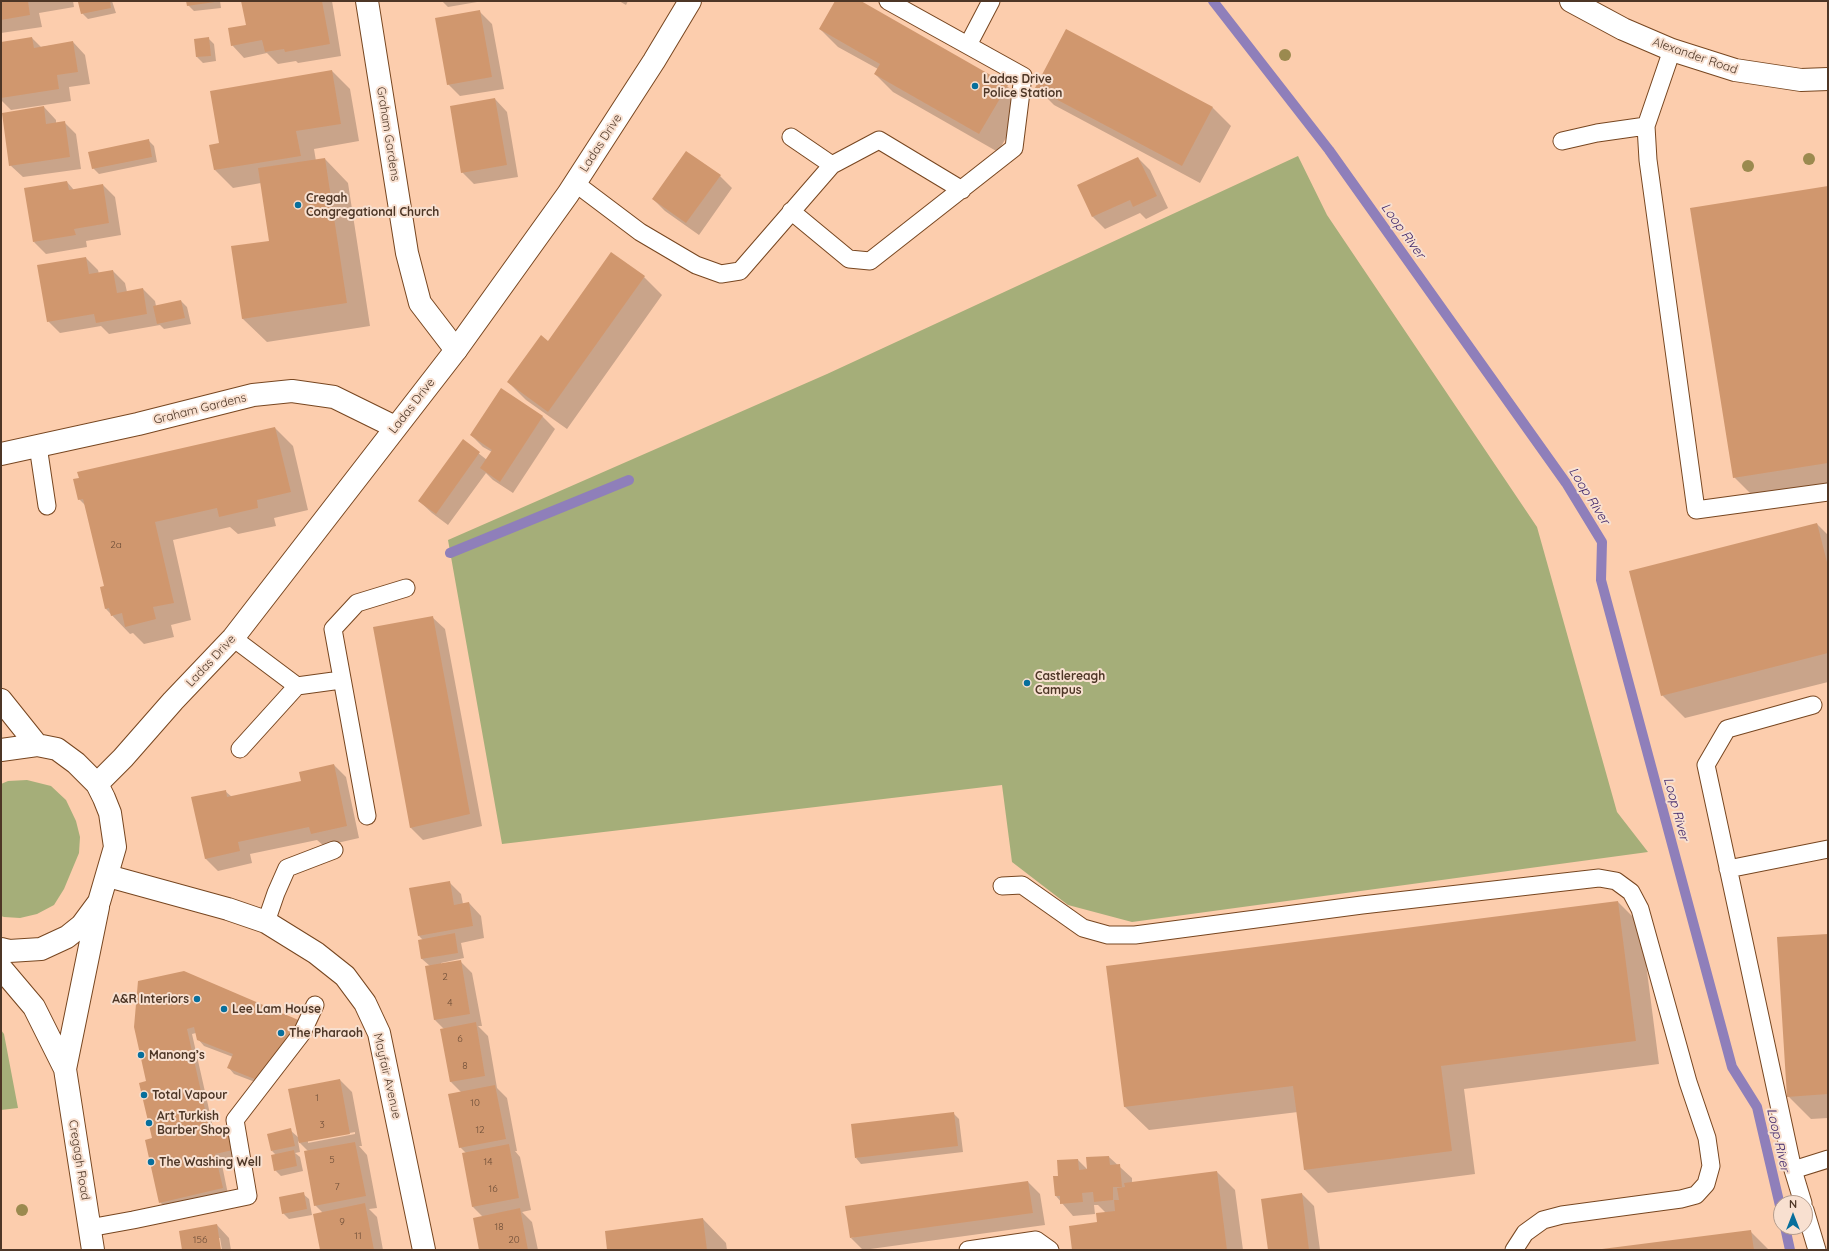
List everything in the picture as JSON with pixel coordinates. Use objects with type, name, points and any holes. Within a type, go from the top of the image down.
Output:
[{"type":"street","name":"Graham Gardens","points":[[367,1],[407,253],[420,303],[456,350]]},
{"type":"street","name":"Ladas Drive","points":[[97,784],[123,758],[173,701],[233,638],[456,350],[575,183],[654,61],[690,1]]},
{"type":"street","name":"Alexander Road","points":[[1571,1],[1623,29],[1672,50],[1735,70],[1801,80],[1828,79]]},
{"type":"street","name":"Graham Gardens","points":[[1,454],[138,424],[253,395],[292,391],[334,397],[395,427]]},
{"type":"street","points":[[1,700],[37,745]]},
{"type":"street","points":[[1,750],[37,745],[57,749],[76,763],[97,784],[110,813],[114,830],[115,847],[108,876],[99,902],[82,925],[66,937],[41,949],[10,952],[1,949]]},
{"type":"street","name":"Mayfair Avenue","points":[[108,876],[228,909],[266,922],[316,953],[345,976],[365,1003],[379,1033],[424,1250]]},
{"type":"street","name":"Cregagh Road","points":[[65,1069],[99,902]]},
{"type":"street","name":"Cregagh Road","points":[[1,968],[34,1007],[65,1069],[93,1250]]},
{"type":"lane","points":[[791,211],[849,259],[870,261],[1014,148],[1023,76],[888,1]]},
{"type":"lane","points":[[968,45],[991,1]]},
{"type":"lane","points":[[1672,50],[1646,126],[1648,160],[1696,510],[1828,492]]},
{"type":"lane","points":[[1562,141],[1597,133],[1646,126]]},
{"type":"lane","points":[[791,137],[832,165]]},
{"type":"lane","points":[[575,183],[640,232],[696,265],[721,274],[740,271],[832,165],[879,140],[962,190]]},
{"type":"lane","points":[[38,446],[47,506]]},
{"type":"lane","points":[[367,816],[332,629],[357,603],[406,588]]},
{"type":"lane","points":[[233,638],[297,686]]},
{"type":"lane","points":[[240,749],[297,686],[341,680]]},
{"type":"lane","points":[[1801,1195],[1793,1170],[1706,765],[1727,729],[1812,705]]},
{"type":"lane","points":[[1728,869],[1828,849]]},
{"type":"lane","points":[[266,922],[287,868],[334,850]]},
{"type":"lane","points":[[1002,886],[1022,885],[1083,928],[1108,936],[1135,936],[1362,905],[1497,889],[1599,878],[1616,881],[1631,892],[1640,909],[1688,1082],[1707,1138],[1711,1166],[1706,1184],[1696,1195],[1680,1199],[1562,1215],[1542,1220],[1525,1233],[1514,1250]]},
{"type":"lane","points":[[89,1228],[248,1196],[235,1120],[302,1033],[315,1005]]},
{"type":"lane","points":[[1793,1170],[1828,1159]]},
{"type":"lane","points":[[1812,1235],[1817,1250]]},
{"type":"lane","points":[[968,1250],[1036,1240],[1050,1250]]},
{"type":"green space","points":[[1298,156],[1327,215],[1537,527],[1617,812],[1648,852],[1132,922],[1068,905],[1012,862],[1002,785],[502,844],[448,540],[827,374]]},
{"type":"green space","points":[[27,780],[51,786],[66,800],[76,821],[80,837],[79,853],[64,889],[54,905],[37,914],[20,918],[4,917],[1,916],[1,784],[8,781]]},
{"type":"green space","points":[[1,1030],[4,1034],[18,1108],[1,1110]]},
{"type":"building","points":[[1,1],[28,1],[30,15],[1,20]]},
{"type":"building","points":[[110,1],[111,8],[81,14],[78,2]]},
{"type":"building","points":[[186,1],[215,1],[215,2],[187,6]]},
{"type":"building","points":[[241,1],[322,1],[330,44],[285,52],[284,49],[265,52],[262,40],[231,46],[228,28],[246,25]]},
{"type":"building","points":[[835,1],[861,1],[1008,85],[979,134],[874,74],[880,64],[819,29]]},
{"type":"building","points":[[480,10],[492,77],[447,85],[435,18]]},
{"type":"building","points":[[1066,29],[1213,107],[1182,166],[1035,88]]},
{"type":"building","points":[[32,37],[34,48],[73,41],[78,72],[57,75],[59,89],[1,98],[1,42]]},
{"type":"building","points":[[209,37],[211,56],[196,57],[194,39]]},
{"type":"building","points":[[332,70],[341,124],[296,131],[301,156],[214,170],[209,145],[219,143],[210,91]]},
{"type":"building","points":[[495,98],[507,165],[461,173],[450,106]]},
{"type":"building","points":[[44,106],[46,124],[65,121],[70,157],[9,166],[2,113]]},
{"type":"building","points":[[149,139],[152,157],[92,169],[88,152]]},
{"type":"building","points":[[686,151],[721,175],[686,223],[652,199]]},
{"type":"building","points":[[1138,157],[1157,196],[1133,207],[1130,200],[1092,217],[1077,185]]},
{"type":"building","name":"Cregah Congregational Church","points":[[325,158],[347,303],[242,319],[231,246],[269,241],[258,168]]},
{"type":"building","points":[[67,181],[69,190],[103,184],[109,223],[74,229],[76,235],[33,242],[24,188]]},
{"type":"building","points":[[1828,186],[1828,463],[1733,478],[1690,208]]},
{"type":"building","points":[[611,252],[645,276],[548,412],[507,382],[541,335],[548,341]]},
{"type":"building","points":[[86,257],[89,274],[113,270],[117,293],[143,288],[147,314],[96,323],[94,314],[47,322],[37,265]]},
{"type":"building","points":[[181,300],[185,318],[157,324],[153,306]]},
{"type":"building","points":[[501,388],[543,416],[500,482],[480,468],[492,450],[470,435]]},
{"type":"building","points":[[275,427],[291,492],[257,500],[258,508],[219,517],[217,508],[155,522],[174,603],[153,607],[156,619],[125,627],[122,613],[111,616],[109,608],[105,609],[100,587],[104,586],[83,499],[78,500],[73,479],[79,478],[77,472]]},
{"type":"building","points":[[463,439],[480,452],[436,514],[418,501]]},
{"type":"building","points":[[1817,523],[1828,566],[1828,653],[1661,696],[1629,571]]},
{"type":"building","points":[[433,616],[470,814],[410,828],[373,627]]},
{"type":"building","points":[[334,764],[347,826],[311,834],[309,827],[238,842],[240,851],[205,859],[191,797],[226,790],[227,797],[301,781],[299,772]]},
{"type":"building","points":[[450,881],[454,905],[469,902],[473,926],[418,936],[409,888]]},
{"type":"building","points":[[1618,901],[1636,1041],[1441,1066],[1452,1151],[1304,1170],[1293,1086],[1124,1107],[1106,966]]},
{"type":"building","points":[[455,933],[458,953],[421,959],[418,940]]},
{"type":"building","points":[[1828,934],[1828,1094],[1787,1097],[1777,937]]},
{"type":"building","points":[[461,960],[470,1014],[434,1020],[425,966]]},
{"type":"building","points":[[184,971],[303,1022],[257,1080],[227,1068],[233,1054],[197,1040],[194,1027],[187,1029],[211,1136],[228,1132],[233,1150],[215,1154],[223,1188],[159,1203],[145,1140],[152,1138],[139,1083],[146,1081],[134,1027],[138,981]]},
{"type":"building","points":[[476,1022],[485,1076],[450,1082],[440,1029]]},
{"type":"building","points":[[340,1079],[350,1134],[299,1143],[288,1089]]},
{"type":"building","points":[[495,1085],[506,1139],[459,1148],[448,1094]]},
{"type":"building","points":[[954,1112],[958,1146],[855,1158],[851,1124]]},
{"type":"building","points":[[291,1128],[295,1146],[271,1151],[267,1134]]},
{"type":"building","points":[[355,1142],[366,1196],[314,1206],[304,1151]]},
{"type":"building","points":[[509,1144],[519,1198],[472,1207],[462,1153]]},
{"type":"building","points":[[294,1150],[297,1166],[274,1171],[271,1155]]},
{"type":"building","points":[[1109,1156],[1110,1165],[1120,1164],[1122,1187],[1113,1187],[1113,1200],[1094,1202],[1093,1192],[1082,1193],[1083,1202],[1060,1204],[1060,1196],[1055,1196],[1053,1176],[1058,1176],[1057,1160],[1078,1159],[1079,1170],[1087,1169],[1086,1157]]},
{"type":"building","points":[[1217,1171],[1227,1250],[1072,1250],[1069,1226],[1097,1222],[1096,1213],[1115,1211],[1114,1200],[1119,1200],[1117,1188],[1125,1187],[1124,1183]]},
{"type":"building","points":[[1028,1181],[1033,1213],[850,1238],[845,1206]]},
{"type":"building","points":[[304,1192],[307,1209],[282,1214],[279,1197]]},
{"type":"building","points":[[1302,1193],[1309,1250],[1268,1250],[1261,1199]]},
{"type":"building","points":[[365,1203],[374,1250],[320,1250],[313,1214]]},
{"type":"building","points":[[520,1208],[528,1250],[479,1250],[473,1218]]},
{"type":"building","points":[[703,1218],[707,1250],[607,1250],[605,1231]]},
{"type":"building","points":[[217,1224],[221,1250],[182,1250],[179,1231]]},
{"type":"building","points":[[1751,1230],[1754,1250],[1602,1250],[1602,1249]]},
{"type":"waterway","name":"Loop River","points":[[1213,1],[1329,150],[1566,483],[1602,542],[1601,580],[1732,1067],[1757,1107],[1778,1195]]},
{"type":"waterway","points":[[450,553],[629,480]]},
{"type":"waterway","name":"Loop River","points":[[1787,1235],[1790,1250]]},
{"type":"place","name":"Ladas Drive Police Station","points":[[975,86]]},
{"type":"place","name":"Cregah Congregational Church","points":[[298,205]]},
{"type":"place","name":"Castlereagh Campus","points":[[1027,683]]},
{"type":"place","name":"A&R Interiors","points":[[197,999]]},
{"type":"place","name":"Lee Lam House","points":[[224,1009]]},
{"type":"place","name":"The Pharaoh","points":[[281,1033]]},
{"type":"place","name":"Manong’s","points":[[141,1055]]},
{"type":"place","name":"Total Vapour","points":[[144,1095]]},
{"type":"place","name":"Art Turkish Barber Shop","points":[[149,1123]]},
{"type":"place","name":"The Washing Well","points":[[151,1162]]}]
